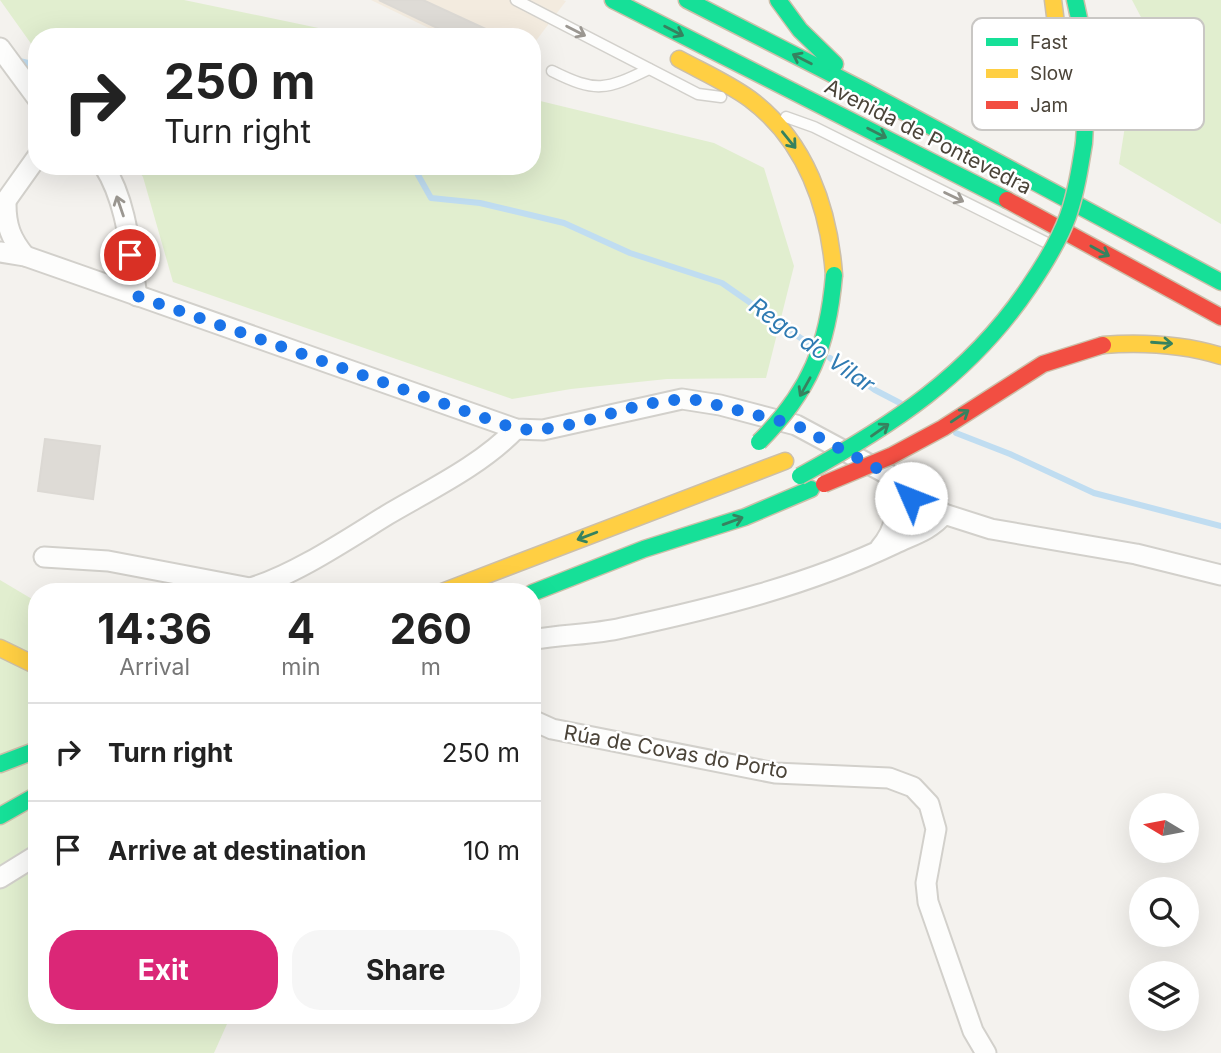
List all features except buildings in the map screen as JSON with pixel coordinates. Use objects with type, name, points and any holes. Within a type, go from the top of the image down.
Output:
[{"type":"highway","points":[[600,0],[608,18]]},
{"type":"highway","name":"Avenida de Pontevedra","points":[[613,0],[962,176],[1221,317]]},
{"type":"highway","name":"Avenida de Pontevedra","points":[[687,0],[863,90],[1221,282]]},
{"type":"highway","points":[[778,0],[800,30],[863,90]]},
{"type":"highway","points":[[1053,0],[1056,18]]},
{"type":"highway","points":[[1076,0],[1080,18]]},
{"type":"highway","points":[[663,49],[759,106],[791,141],[814,181],[830,227],[834,275],[826,340],[813,373],[799,398],[780,424],[754,446]]},
{"type":"highway","points":[[644,550],[696,521],[800,476],[870,437],[933,393],[988,339],[1038,274],[1065,224],[1077,181],[1085,130]]},
{"type":"highway","points":[[1027,249],[1044,215],[1057,177]]},
{"type":"highway","points":[[541,590],[644,550],[702,533],[891,456],[943,428],[1043,363],[1071,353],[1102,345],[1147,342],[1177,344],[1221,356]]},
{"type":"highway","points":[[465,583],[796,455],[841,431]]},
{"type":"highway","points":[[651,511],[716,470]]},
{"type":"highway","points":[[0,648],[28,662]]},
{"type":"highway","points":[[0,764],[28,753]]},
{"type":"highway","points":[[0,798],[28,788]]},
{"type":"highway","points":[[0,816],[28,800]]},
{"type":"street","points":[[0,48],[28,87]]},
{"type":"street","points":[[25,256],[14,242],[3,206],[28,169]]},
{"type":"street","points":[[110,175],[125,219],[137,296]]},
{"type":"street","points":[[0,252],[25,256],[516,429],[544,430],[641,406],[682,399],[697,400],[796,425],[891,476],[911,498],[944,514],[991,529],[1136,554],[1221,575]]},
{"type":"street","points":[[266,583],[336,546],[492,452],[516,429]]},
{"type":"street","points":[[877,552],[894,527],[895,501],[891,476]]},
{"type":"street","points":[[541,639],[623,628],[793,585],[921,533],[944,514]]},
{"type":"street","points":[[44,556],[108,561],[224,583]]},
{"type":"street","name":"Rúa de Covas do Porto","points":[[541,724],[552,729],[775,773],[889,778],[913,787],[929,804],[936,829],[926,883],[928,902],[973,1031],[986,1053]]},
{"type":"street","points":[[0,878],[28,861]]},
{"type":"lane","points":[[516,0],[698,94],[759,106],[814,127],[1059,249]]},
{"type":"lane","points":[[552,71],[575,83],[593,88],[608,86],[649,69]]},
{"type":"shaded area","points":[[371,0],[566,1],[541,34],[541,28],[429,28]]},
{"type":"green space","points":[[0,0],[184,0],[318,28],[28,28],[28,39]]},
{"type":"green space","points":[[1132,0],[1221,0],[1221,224],[1119,164],[1124,130],[1204,130],[1204,18],[1141,18]]},
{"type":"green space","points":[[541,101],[714,143],[764,168],[794,266],[766,378],[667,379],[571,389],[512,399],[173,282],[142,175],[541,175]]},
{"type":"green space","points":[[0,580],[28,597],[28,1024],[227,1024],[214,1053],[0,1053]]},
{"type":"waterway","name":"Rego do Vilar","points":[[15,60],[28,63]]},
{"type":"waterway","name":"Rego do Vilar","points":[[418,175],[431,198],[480,203],[564,223],[630,253],[722,283],[812,346]]},
{"type":"waterway","name":"Rego do Vilar","points":[[830,358],[875,390],[900,403]]},
{"type":"waterway","name":"Rego do Vilar","points":[[956,433],[1010,454],[1094,493],[1221,526]]},
{"type":"traffic: fast","points":[[613,0],[1007,200]]},
{"type":"traffic: fast","points":[[687,0],[863,90],[1221,282]]},
{"type":"traffic: fast","points":[[778,0],[800,30],[835,64]]},
{"type":"traffic: fast","points":[[1075,0],[1078,18]]},
{"type":"traffic: fast","points":[[1084,143],[1085,130]]},
{"type":"traffic: fast","points":[[800,476],[866,438],[926,396],[981,347],[1006,318],[1056,244],[1076,189],[1084,143]]},
{"type":"traffic: fast","points":[[759,442],[791,404],[813,366],[827,324],[834,275]]},
{"type":"traffic: fast","points":[[541,589],[644,549],[745,517],[811,489]]},
{"type":"traffic: fast","points":[[0,764],[28,753]]},
{"type":"traffic: fast","points":[[0,816],[28,800]]},
{"type":"traffic: slow","points":[[1053,0],[1055,18]]},
{"type":"traffic: slow","points":[[679,59],[750,99],[786,135],[800,155],[820,201],[827,225],[834,275]]},
{"type":"traffic: slow","points":[[1103,345],[1163,345],[1221,356]]},
{"type":"traffic: slow","points":[[466,583],[785,461]]},
{"type":"traffic: slow","points":[[0,648],[28,662]]},
{"type":"traffic: jam","points":[[1007,200],[1221,317]]},
{"type":"traffic: jam","points":[[824,484],[891,456],[943,428],[1043,364],[1103,345]]},
{"type":"route","points":[[130,255],[137,296],[516,429],[544,430],[641,406],[682,399],[697,400],[796,425],[891,476],[911,498]]}]
